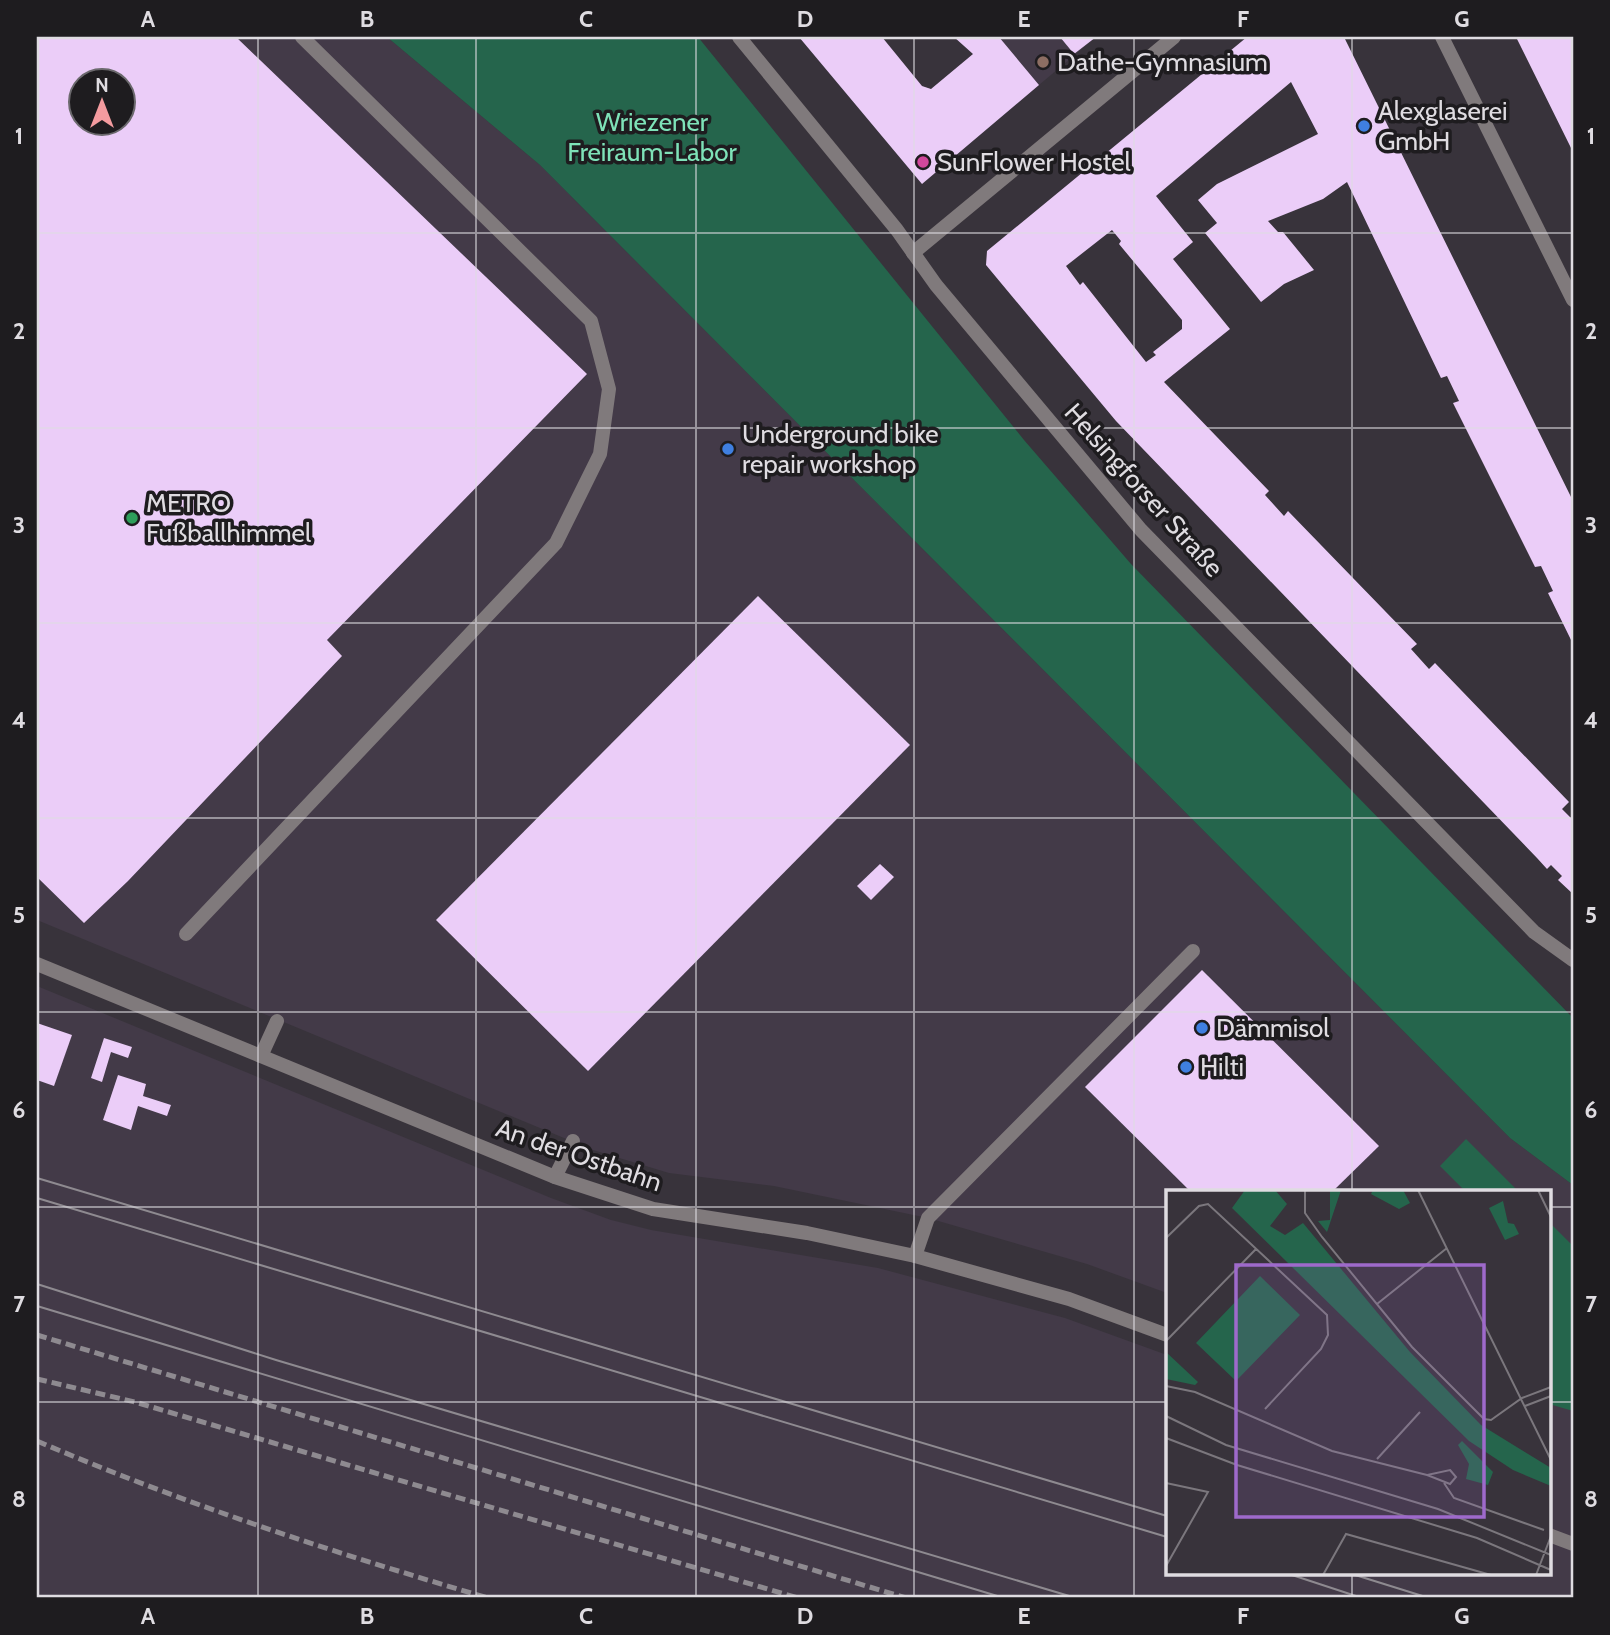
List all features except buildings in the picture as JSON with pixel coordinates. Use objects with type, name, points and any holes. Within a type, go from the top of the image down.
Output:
[{"type":"street","points":[[186,934],[556,543],[600,454],[610,389],[591,321],[302,37]]},
{"type":"street","name":"Helsingforser Straße","points":[[739,37],[936,285],[1141,530],[1534,932],[1573,960]]},
{"type":"street","points":[[913,253],[1174,37]]},
{"type":"street","points":[[1442,37],[1573,300]]},
{"type":"street","points":[[915,1256],[928,1219],[1194,951]]},
{"type":"street","name":"An der Ostbahn","points":[[37,964],[555,1177],[653,1209],[807,1233],[915,1256],[1069,1299],[1166,1335]]},
{"type":"street","points":[[261,1056],[277,1021]]},
{"type":"street","points":[[555,1177],[573,1141]]},
{"type":"street","points":[[1550,1535],[1573,1544]]},
{"type":"shaded area","points":[[37,37],[387,37],[540,165],[1510,1138],[1573,1185],[1573,1598],[37,1598],[37,986],[551,1198],[611,1220],[651,1230],[878,1268],[1065,1318],[1166,1355],[1166,1576],[1550,1576],[1550,1190],[1166,1190],[1166,1293],[1087,1264],[928,1218],[774,1186],[669,1173],[593,1150],[37,920]]},
{"type":"shaded area","name":"Dathe-Gymnasium","points":[[999,37],[1096,37],[1039,85]]},
{"type":"green space","name":"Wriezener Freiraum-Labor","points":[[387,37],[698,37],[1024,440],[1131,564],[1573,1018],[1573,1185],[1510,1138],[540,165]]},
{"type":"green space","points":[[1466,1139],[1517,1190],[1464,1190],[1440,1166]]},
{"type":"green space","points":[[1550,1223],[1573,1246],[1573,1411],[1550,1404]]},
{"type":"tram line","points":[[37,1178],[1166,1516]]},
{"type":"tram line","points":[[37,1198],[1166,1537]]},
{"type":"tram line","points":[[37,1284],[276,1360],[1076,1598]]},
{"type":"tram line","points":[[37,1306],[1004,1598]]},
{"type":"tram line","points":[[1295,1576],[1362,1598]]},
{"type":"tram line","points":[[1358,1576],[1429,1598]]},
{"type":"railway","points":[[37,1335],[906,1598]]},
{"type":"railway","points":[[37,1379],[135,1402],[798,1598]]},
{"type":"railway","points":[[37,1441],[148,1486],[260,1526],[488,1598]]},
{"type":"place","name":"Dathe-Gymnasium","points":[[1043,62]]},
{"type":"place","name":"Alexglaserei GmbH","points":[[1364,126]]},
{"type":"place","name":"SunFlower Hostel","points":[[923,162]]},
{"type":"place","name":"Underground bike repair workshop","points":[[728,449]]},
{"type":"place","name":"METRO Fußballhimmel","points":[[132,518]]},
{"type":"place","name":"Dämmisol","points":[[1202,1028]]},
{"type":"place","name":"Hilti","points":[[1186,1067]]}]
